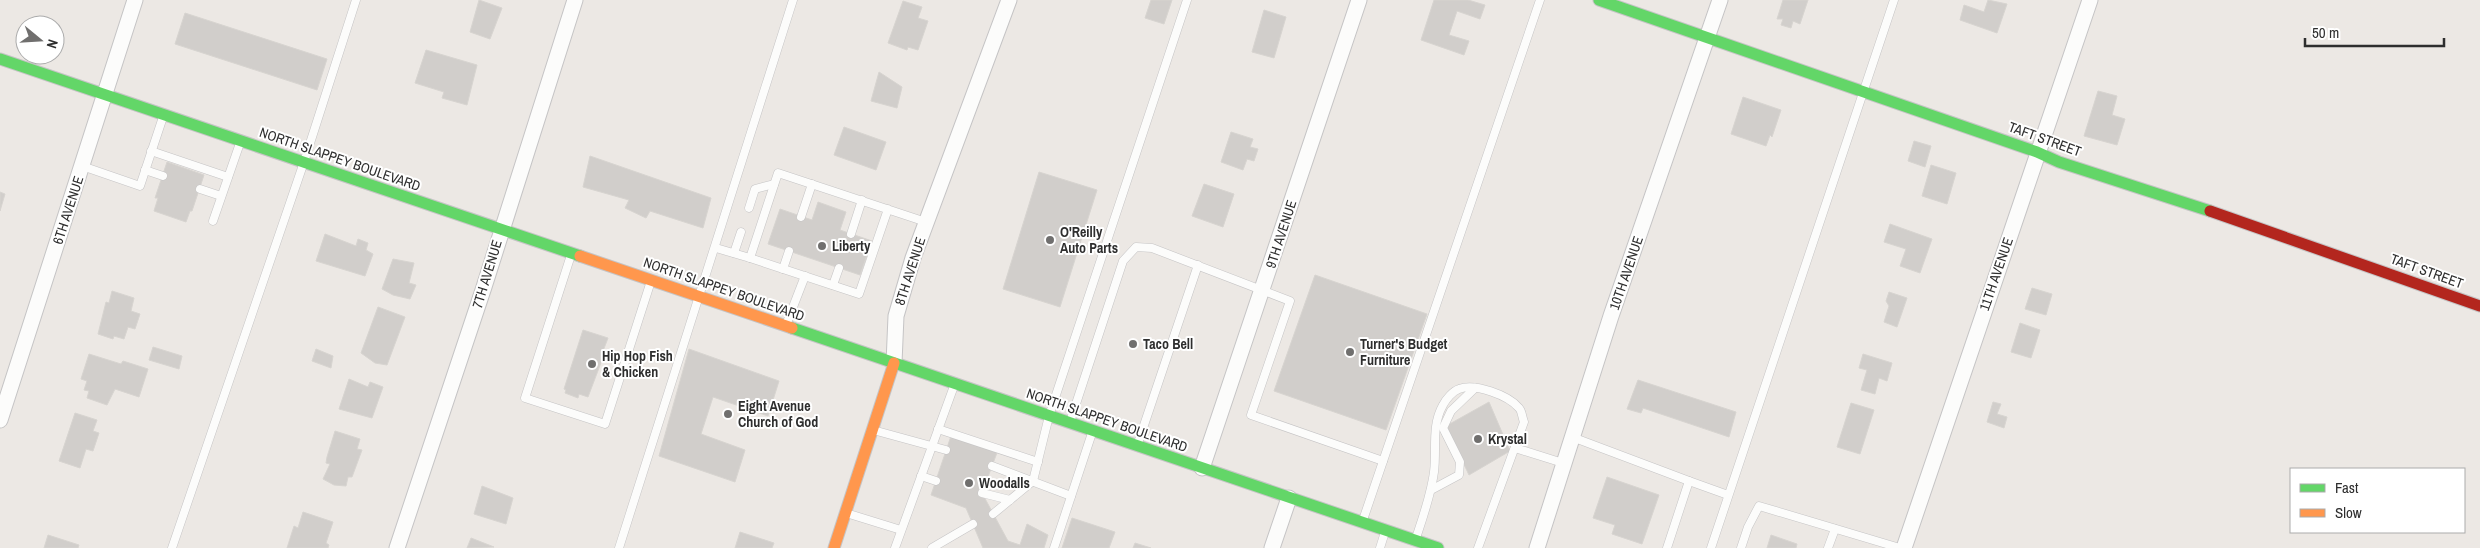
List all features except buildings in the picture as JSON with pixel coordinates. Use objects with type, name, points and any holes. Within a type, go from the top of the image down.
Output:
[{"type":"main road","name":"TAFT STREET","points":[[1599,0],[2037,152],[2059,162],[2238,220],[2480,306]]},
{"type":"main road","name":"NORTH SLAPPEY BOULEVARD","points":[[0,59],[1438,548]]},
{"type":"main road","name":"8TH AVENUE","points":[[834,548],[894,363]]},
{"type":"street","name":"6TH AVENUE","points":[[0,420],[135,0]]},
{"type":"street","name":"7TH AVENUE","points":[[397,548],[575,0]]},
{"type":"street","name":"8TH AVENUE","points":[[894,363],[896,316],[926,222],[1009,0]]},
{"type":"street","name":"9TH AVENUE","points":[[1202,468],[1359,0]]},
{"type":"street","name":"10TH AVENUE","points":[[1537,548],[1572,436],[1706,36],[1720,0]]},
{"type":"street","name":"11TH AVENUE","points":[[1904,548],[2090,0]]},
{"type":"street","points":[[1272,548],[1289,498]]},
{"type":"lane","points":[[172,548],[304,162],[356,0]]},
{"type":"lane","points":[[619,548],[716,248],[793,0]]},
{"type":"lane","points":[[993,514],[1033,482],[1049,416],[1187,0]]},
{"type":"lane","points":[[1362,522],[1540,0]]},
{"type":"lane","points":[[1711,548],[1894,0]]},
{"type":"lane","points":[[82,166],[140,186],[164,115]]},
{"type":"lane","points":[[213,221],[240,141]]},
{"type":"lane","points":[[151,151],[228,177]]},
{"type":"lane","points":[[145,170],[163,176]]},
{"type":"lane","points":[[750,258],[778,173],[926,222]]},
{"type":"lane","points":[[749,208],[755,190],[774,184]]},
{"type":"lane","points":[[801,217],[812,184]]},
{"type":"lane","points":[[200,189],[222,196]]},
{"type":"lane","points":[[851,234],[862,200]]},
{"type":"lane","points":[[716,248],[859,294],[888,209]]},
{"type":"lane","points":[[734,253],[741,232]]},
{"type":"lane","points":[[1069,423],[1123,261],[1136,247],[1152,248],[1290,301],[1251,414],[1383,461]]},
{"type":"lane","points":[[784,269],[789,251]]},
{"type":"lane","points":[[572,253],[526,398],[605,424],[651,280]]},
{"type":"lane","points":[[1137,446],[1198,265]]},
{"type":"lane","points":[[833,285],[839,268]]},
{"type":"lane","points":[[786,326],[805,276]]},
{"type":"lane","points":[[895,548],[955,384]]},
{"type":"lane","points":[[1415,540],[1432,490],[1434,433],[1443,405],[1455,391],[1461,388],[1475,388],[1510,399],[1520,409],[1524,422],[1478,548]]},
{"type":"lane","points":[[1432,490],[1459,475],[1460,462],[1443,428],[1451,411],[1475,388]]},
{"type":"lane","points":[[938,429],[1038,462]]},
{"type":"lane","points":[[873,430],[946,450]]},
{"type":"lane","points":[[1054,548],[1092,431]]},
{"type":"lane","points":[[1572,436],[1728,495]]},
{"type":"lane","points":[[1515,448],[1563,463]]},
{"type":"lane","points":[[992,466],[1071,496]]},
{"type":"lane","points":[[921,476],[936,480]]},
{"type":"lane","points":[[1667,548],[1689,481]]},
{"type":"lane","points":[[982,493],[1010,500]]},
{"type":"lane","points":[[1741,548],[1759,506],[1900,548]]},
{"type":"lane","points":[[846,513],[902,530]]},
{"type":"lane","points":[[932,548],[973,524]]},
{"type":"lane","points":[[1828,548],[1835,529]]},
{"type":"lane","points":[[1380,548],[1386,530]]},
{"type":"traffic: fast","points":[[1599,0],[2037,152],[2059,162],[2210,211]]},
{"type":"traffic: fast","points":[[0,59],[580,256]]},
{"type":"traffic: fast","points":[[792,328],[1438,548]]},
{"type":"traffic: slow","points":[[580,256],[792,328]]},
{"type":"traffic: slow","points":[[834,548],[894,363]]},
{"type":"traffic: jam","points":[[2210,211],[2480,306]]},
{"type":"place","name":"O'Reilly Auto Parts","points":[[1050,240]]},
{"type":"place","name":"Liberty","points":[[822,246]]},
{"type":"place","name":"Taco Bell","points":[[1133,344]]},
{"type":"place","name":"Turner's Budget Furniture","points":[[1350,352]]},
{"type":"place","name":"Hip Hop Fish & Chicken","points":[[592,364]]},
{"type":"place","name":"Eight Avenue Church of God","points":[[728,414]]},
{"type":"place","name":"Krystal","points":[[1478,439]]},
{"type":"place","name":"Woodalls","points":[[969,483]]}]
